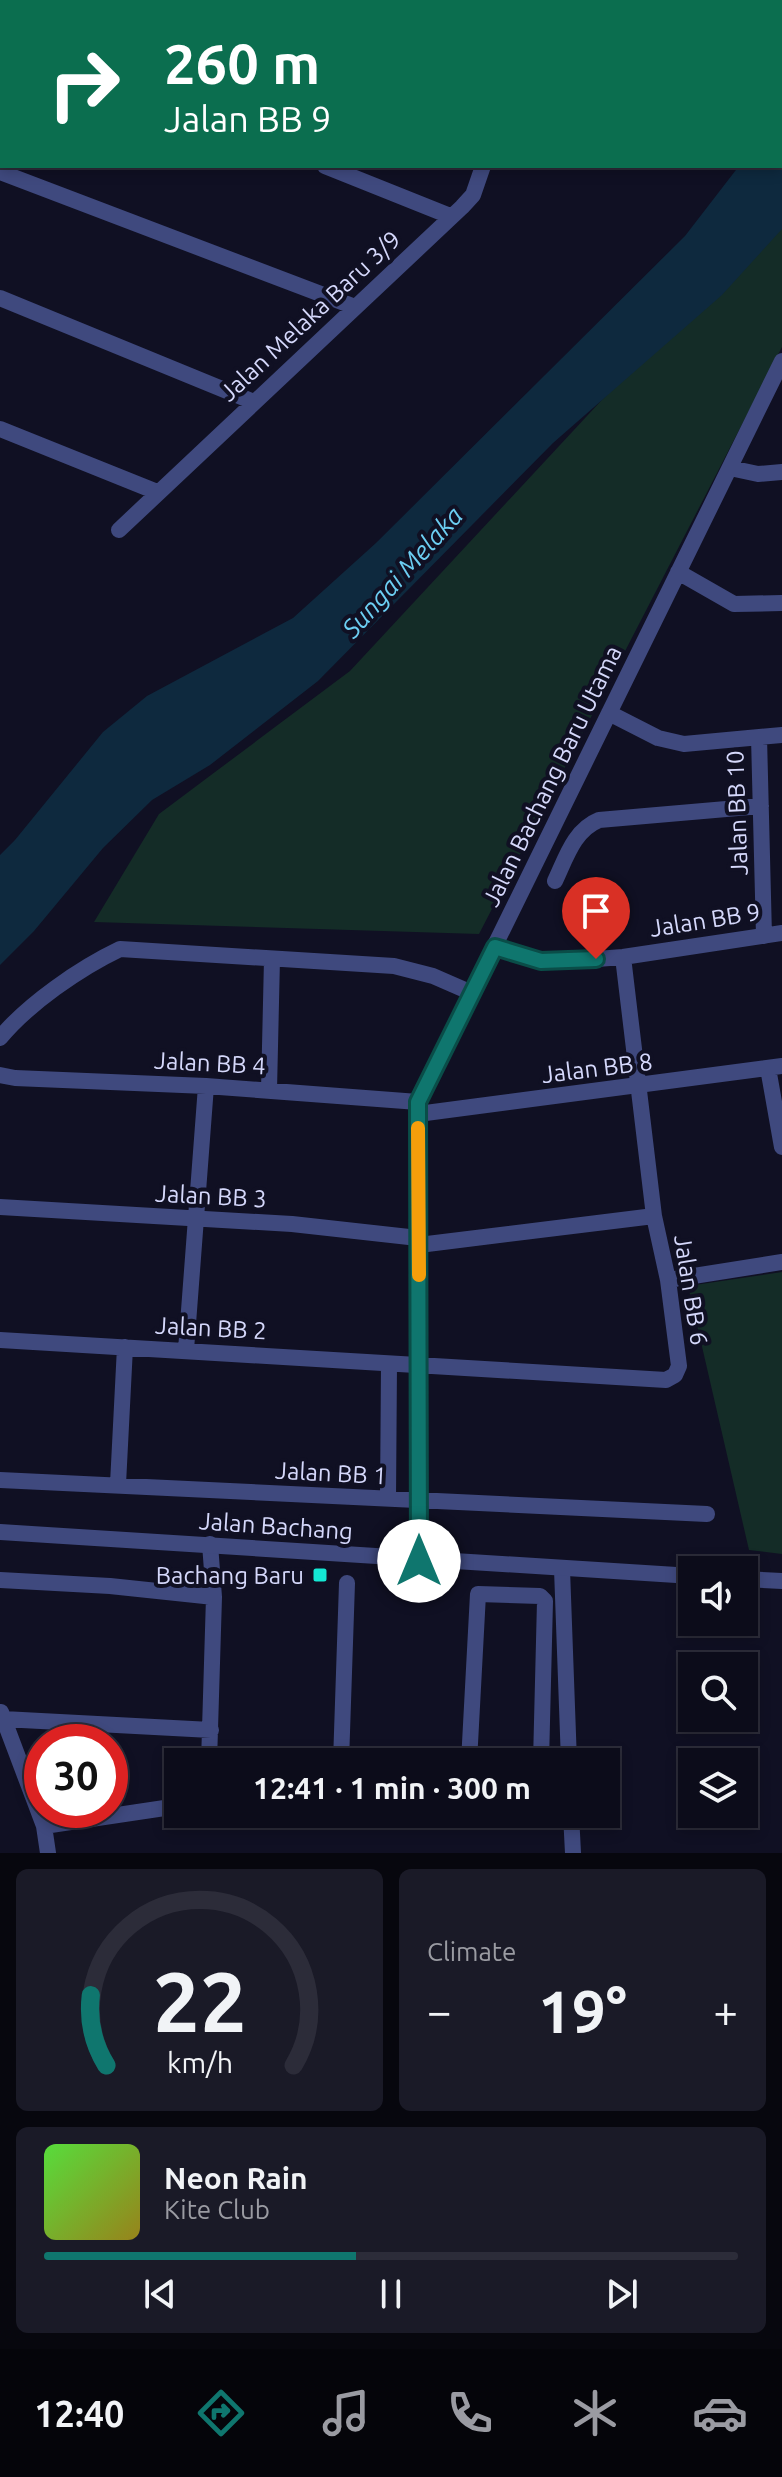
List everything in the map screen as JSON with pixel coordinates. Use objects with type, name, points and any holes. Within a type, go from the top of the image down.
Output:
[{"type":"street","points":[[330,168],[450,216]]},
{"type":"street","name":"Jalan Melaka Baru 3/9","points":[[119,530],[473,195],[482,168]]},
{"type":"street","points":[[0,172],[355,307]]},
{"type":"street","points":[[0,298],[254,402]]},
{"type":"street","name":"Jalan Bachang Baru Utama","points":[[419,1561],[418,1108],[782,361]]},
{"type":"street","points":[[0,429],[157,492]]},
{"type":"street","points":[[730,468],[758,474],[782,472]]},
{"type":"street","points":[[678,572],[734,604],[782,603]]},
{"type":"street","points":[[609,713],[671,742],[684,744],[782,735]]},
{"type":"street","name":"Jalan BB 10","points":[[759,737],[764,936]]},
{"type":"street","points":[[555,881],[577,835],[599,820],[761,806]]},
{"type":"street","name":"Jalan BB 9","points":[[495,947],[541,961],[623,957],[782,933]]},
{"type":"street","points":[[0,1038],[12,1023],[88,964],[120,949],[394,966],[433,976],[472,993]]},
{"type":"street","name":"Jalan BB 6","points":[[419,1366],[666,1380],[675,1375],[679,1366],[668,1280],[654,1216],[623,957]]},
{"type":"street","points":[[269,1090],[272,959]]},
{"type":"street","points":[[775,1067],[782,1147]]},
{"type":"street","name":"Jalan BB 8","points":[[418,1108],[637,1087],[775,1067]]},
{"type":"street","name":"Jalan BB 4","points":[[0,1075],[269,1090],[418,1108]]},
{"type":"street","points":[[186,1350],[206,1086]]},
{"type":"street","name":"Jalan BB 3","points":[[0,1207],[292,1224],[418,1242],[654,1216]]},
{"type":"street","points":[[668,1280],[782,1262]]},
{"type":"street","name":"Jalan BB 2","points":[[0,1340],[419,1366]]},
{"type":"street","points":[[118,1484],[125,1347]]},
{"type":"street","points":[[388,1499],[389,1364]]},
{"type":"street","name":"Jalan BB 1","points":[[0,1480],[707,1514]]},
{"type":"street","name":"Jalan Bachang","points":[[0,1532],[678,1575]]},
{"type":"street","points":[[210,1544],[214,1597],[210,1748]]},
{"type":"street","points":[[562,1569],[568,1748]]},
{"type":"street","points":[[0,1580],[110,1586],[214,1597]]},
{"type":"street","points":[[758,1580],[782,1581]]},
{"type":"street","points":[[341,1748],[347,1583]]},
{"type":"street","points":[[470,1748],[478,1594],[540,1596],[545,1601],[541,1748]]},
{"type":"street","points":[[24,1773],[2,1715],[211,1730]]},
{"type":"street","points":[[128,1813],[164,1808]]},
{"type":"street","points":[[44,1828],[48,1853]]},
{"type":"street","points":[[572,1828],[573,1853]]},
{"type":"green space","points":[[782,206],[782,347],[479,934],[94,922],[159,814],[350,671]]},
{"type":"green space","points":[[782,1272],[782,1554],[749,1550],[688,1286]]},
{"type":"water","name":"Sungai Melaka","points":[[737,168],[782,168],[782,229],[722,295],[553,443],[318,681],[210,765],[152,800],[103,848],[34,931],[0,965],[0,855],[103,732],[147,696],[293,618],[376,543],[685,236]]},
{"type":"slow traffic","points":[[418,1128],[419,1275]]},
{"type":"place","name":"Bachang Baru","points":[[320,1575]]},
{"type":"route","points":[[419,1561],[418,1102],[495,947],[541,961],[596,959]]}]
